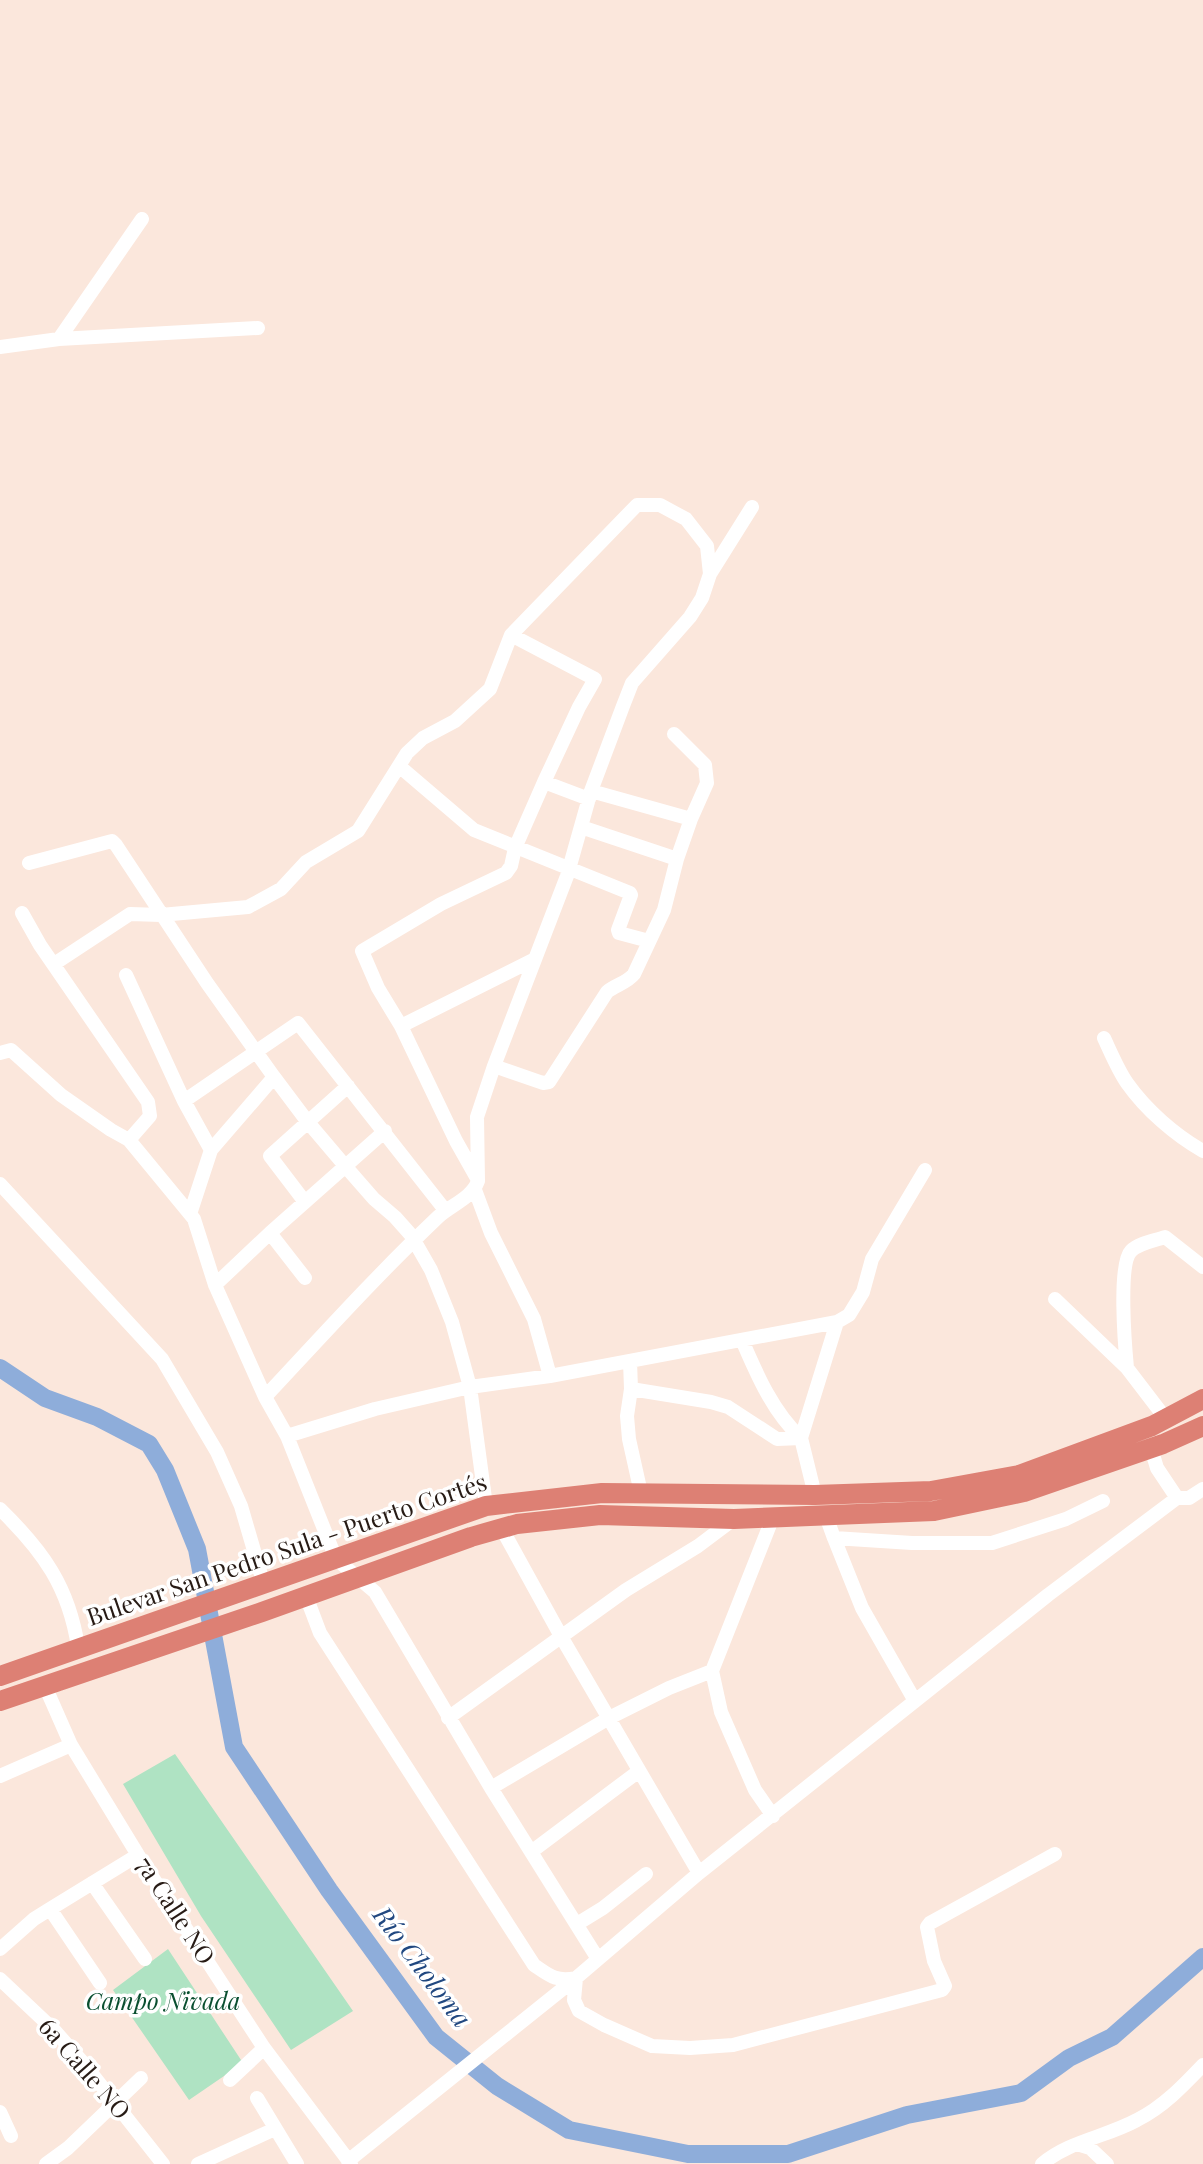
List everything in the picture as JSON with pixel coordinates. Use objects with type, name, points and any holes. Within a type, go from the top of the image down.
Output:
[{"type":"highway","name":"Bulevar San Pedro Sula - Puerto Cortés","points":[[0,1676],[486,1506],[602,1493],[815,1495],[931,1491],[1019,1475],[1166,1419],[1203,1399]]},
{"type":"highway","name":"Bulevar San Pedro Sula - Puerto Cortés","points":[[0,1701],[471,1537],[517,1524],[600,1515],[734,1519],[934,1511],[1024,1492],[1181,1437],[1203,1426]]},
{"type":"street","points":[[59,339],[142,219]]},
{"type":"street","points":[[0,347],[59,339],[258,328]]},
{"type":"street","points":[[54,964],[130,914],[161,915],[248,907],[281,889],[306,862],[358,831],[407,753],[423,738],[455,721],[490,689],[511,635],[637,505],[660,505],[686,519],[707,546],[710,574]]},
{"type":"street","points":[[476,1185],[477,1117],[569,869],[590,795],[632,683],[690,617],[702,598],[710,574],[752,507]]},
{"type":"street","points":[[511,635],[595,679],[544,782],[515,848],[511,866],[506,873],[441,904],[362,951],[476,1185],[491,1233],[534,1319],[550,1376]]},
{"type":"street","points":[[494,1066],[543,1083],[549,1082],[607,992],[634,974],[664,910],[677,859],[707,783],[705,765],[674,734]]},
{"type":"street","points":[[399,766],[474,830],[630,893],[619,933],[649,941]]},
{"type":"street","points":[[544,782],[691,819]]},
{"type":"street","points":[[581,827],[677,859]]},
{"type":"street","points":[[29,863],[112,841],[256,1053],[307,1121],[413,1240],[431,1270],[452,1322],[470,1387],[486,1506]]},
{"type":"street","points":[[22,913],[148,1102],[150,1116],[129,1140]]},
{"type":"street","points":[[401,1026],[535,959]]},
{"type":"street","points":[[126,975],[184,1101],[211,1150]]},
{"type":"street","points":[[184,1101],[298,1023],[445,1210]]},
{"type":"street","points":[[1104,1038],[1125,1081],[1142,1103],[1203,1151]]},
{"type":"street","points":[[0,1053],[11,1050],[61,1095],[129,1140],[194,1219],[215,1285],[265,1397],[287,1436],[336,1559],[375,1592],[448,1718],[598,1959]]},
{"type":"street","points":[[190,1214],[211,1150],[274,1077]]},
{"type":"street","points":[[305,1202],[270,1156],[348,1086]]},
{"type":"street","points":[[215,1285],[385,1131]]},
{"type":"street","points":[[287,1436],[375,1409],[470,1387],[550,1376],[837,1322],[849,1315],[863,1292],[872,1259],[925,1170]]},
{"type":"street","points":[[0,1184],[162,1359],[217,1452],[241,1506],[258,1586]]},
{"type":"street","points":[[265,1397],[394,1259],[476,1185]]},
{"type":"street","points":[[270,1233],[305,1278]]},
{"type":"street","points":[[1127,1368],[1124,1268],[1127,1254],[1134,1248],[1165,1237],[1203,1267]]},
{"type":"street","points":[[1055,1299],[1127,1368],[1166,1419]]},
{"type":"street","points":[[801,1438],[837,1322]]},
{"type":"street","points":[[742,1340],[757,1375],[782,1418],[801,1438],[815,1495]]},
{"type":"street","points":[[630,1361],[631,1389],[627,1416],[641,1493]]},
{"type":"street","points":[[631,1389],[711,1402],[728,1407],[777,1439],[801,1438]]},
{"type":"street","points":[[1151,1448],[1157,1468],[1177,1498]]},
{"type":"street","points":[[349,2163],[699,1873],[1048,1595],[1177,1498],[1189,1498],[1203,1489]]},
{"type":"street","points":[[834,1538],[912,1543],[992,1543],[1066,1519],[1103,1501]]},
{"type":"street","points":[[0,1509],[48,1562],[68,1603],[78,1647]]},
{"type":"street","points":[[826,1516],[862,1608],[915,1701]]},
{"type":"street","points":[[773,1517],[712,1671],[721,1712],[755,1790],[773,1816]]},
{"type":"street","points":[[448,1718],[626,1590],[698,1546],[734,1519]]},
{"type":"street","points":[[502,1529],[699,1873]]},
{"type":"street","points":[[306,1596],[320,1633],[534,1965],[561,1981],[576,1978]]},
{"type":"street","points":[[491,1788],[609,1718],[712,1671]]},
{"type":"street","name":"7a Calle NO","points":[[45,1686],[71,1745],[138,1855],[264,2048],[349,2163]]},
{"type":"street","points":[[0,1776],[71,1745]]},
{"type":"street","points":[[531,1852],[639,1771]]},
{"type":"street","points":[[576,1978],[574,2000],[579,2011],[652,2046],[690,2048],[733,2045],[942,1990],[945,1986],[934,1961],[927,1927],[930,1923],[1055,1854]]},
{"type":"street","points":[[0,1949],[34,1919],[138,1855]]},
{"type":"street","points":[[577,1924],[646,1874]]},
{"type":"street","points":[[92,1883],[145,1959]]},
{"type":"street","points":[[50,1909],[100,1983]]},
{"type":"street","name":"6a Calle NO","points":[[0,1979],[54,2030],[116,2102],[163,2164]]},
{"type":"street","points":[[230,2080],[264,2048]]},
{"type":"street","points":[[1042,2164],[1051,2156],[1077,2144],[1138,2120],[1177,2093],[1203,2065]]},
{"type":"street","points":[[46,2164],[68,2148],[141,2078]]},
{"type":"street","points":[[257,2098],[297,2164]]},
{"type":"street","points":[[0,2112],[11,2136]]},
{"type":"street","points":[[198,2164],[275,2129]]},
{"type":"street","points":[[1077,2144],[1090,2148],[1107,2164]]},
{"type":"green space","points":[[175,1754],[353,2011],[291,2050],[201,1916],[123,1784]]},
{"type":"green space","name":"Campo Nivada","points":[[168,1949],[243,2063],[189,2100],[113,1990]]},
{"type":"waterway","name":"Río Choloma","points":[[0,1368],[45,1398],[97,1417],[149,1444],[165,1470],[197,1549],[234,1747],[329,1890],[436,2037],[497,2086],[569,2130],[688,2154],[788,2154],[907,2115],[1021,2093],[1069,2058],[1112,2037],[1203,1957]]}]
